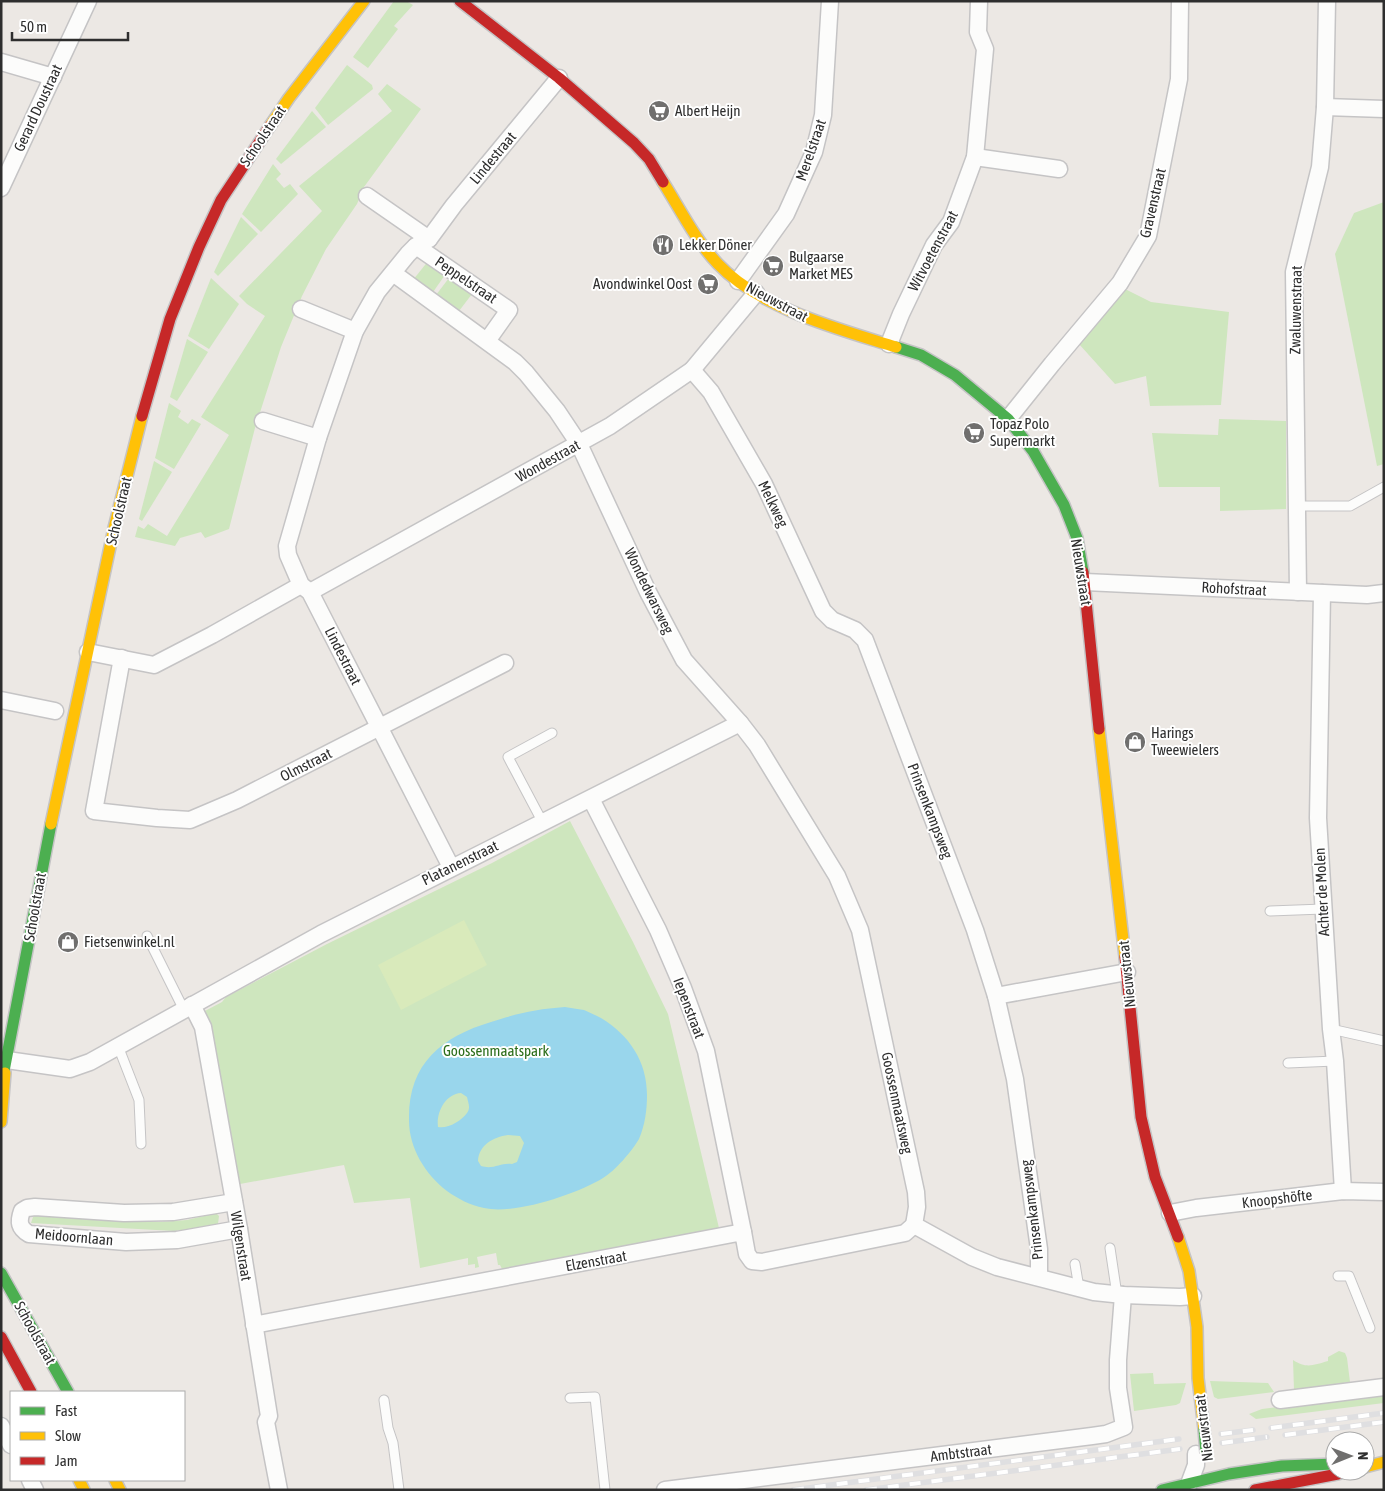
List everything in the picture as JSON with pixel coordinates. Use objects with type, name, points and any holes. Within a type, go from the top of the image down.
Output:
[{"type":"street","name":"Gerard Doustraat","points":[[2,182],[88,1]]},
{"type":"street","name":"Schoolstraat","points":[[1,1087],[54,805],[114,528],[146,399],[170,320],[199,247],[221,200],[289,98],[364,1]]},
{"type":"street","name":"Nieuwstraat","points":[[460,1],[559,78],[634,143],[649,160],[696,234],[718,264],[738,281],[756,293],[813,321],[920,355],[956,375],[1008,419],[1033,450],[1064,505],[1077,538],[1085,582],[1141,1117],[1155,1177],[1170,1213],[1189,1271],[1197,1327],[1198,1378],[1192,1416],[1199,1430],[1206,1468],[1196,1465],[1188,1487]]},
{"type":"street","name":"Merelstraat","points":[[738,281],[786,214],[814,152],[824,115],[830,1]]},
{"type":"street","name":"Witvoetenstraat","points":[[889,344],[901,314],[934,246],[951,222],[975,158],[985,49],[978,32],[979,1]]},
{"type":"street","name":"Gravenstraat","points":[[1008,419],[1120,283],[1148,236],[1179,78],[1180,1]]},
{"type":"street","name":"Zwaluwenstraat","points":[[1298,592],[1294,272],[1320,167],[1325,107],[1328,1]]},
{"type":"street","points":[[1,62],[53,76]]},
{"type":"street","name":"Lindestraat","points":[[451,867],[288,555],[287,546],[318,438],[355,331],[377,292],[422,243],[559,78]]},
{"type":"street","points":[[1325,107],[1384,109]]},
{"type":"street","points":[[975,158],[1059,169]]},
{"type":"street","points":[[367,196],[422,243]]},
{"type":"street","name":"Peppelstraat","points":[[422,243],[510,310],[487,340]]},
{"type":"street","points":[[393,273],[515,362],[526,373],[580,444]]},
{"type":"street","name":"Wondestraat","points":[[88,652],[154,665],[580,444],[610,426],[692,370],[756,293]]},
{"type":"street","points":[[301,309],[355,331]]},
{"type":"street","name":"Melkweg","points":[[692,370],[711,392],[764,484],[823,611],[832,620],[855,630]]},
{"type":"street","points":[[263,421],[318,438]]},
{"type":"street","name":"Wondedwarsweg","points":[[580,444],[648,592],[684,660],[740,723]]},
{"type":"street","name":"Rohofstraat","points":[[1085,582],[1367,595],[1384,593]]},
{"type":"street","name":"Achter de Molen","points":[[1322,593],[1318,818],[1330,1029],[1335,1061],[1343,1191]]},
{"type":"street","name":"Prinsenkampsweg","points":[[855,630],[865,640],[975,930],[996,996],[1015,1079],[1039,1249],[1039,1277]]},
{"type":"street","name":"Olmstraat","points":[[122,658],[94,811],[190,820],[237,800],[505,664]]},
{"type":"street","points":[[1,700],[55,711]]},
{"type":"street","name":"Platanenstraat","points":[[6,1066],[70,1068],[90,1062],[321,934],[451,867],[591,800],[740,723]]},
{"type":"street","name":"Goossenmaatsweg","points":[[740,723],[757,745],[837,876],[860,930],[916,1192],[917,1207],[914,1225]]},
{"type":"street","name":"Iepenstraat","points":[[591,800],[658,930],[683,988],[706,1051],[742,1232]]},
{"type":"street","points":[[996,996],[1127,972]]},
{"type":"street","name":"Wilgenstraat","points":[[188,1007],[203,1027],[239,1229],[269,1416],[266,1422],[279,1490]]},
{"type":"street","name":"Schoolstraat","points":[[1,1122],[6,1066]]},
{"type":"street","name":"Knoopshöfte","points":[[1170,1213],[1196,1208],[1343,1191],[1384,1192]]},
{"type":"street","name":"Meidoornlaan","points":[[234,1202],[173,1212],[124,1213],[35,1207],[22,1210],[20,1224],[22,1230],[29,1234],[126,1242],[177,1240],[239,1229]]},
{"type":"street","points":[[742,1232],[747,1254],[752,1261],[762,1262],[905,1233],[914,1225],[972,1257],[997,1267],[1094,1292],[1120,1295],[1193,1296]]},
{"type":"street","name":"Elzenstraat","points":[[254,1326],[742,1232]]},
{"type":"street","name":"Schoolstraat","points":[[1,1273],[67,1391]]},
{"type":"street","name":"Ambtstraat","points":[[665,1490],[1092,1436],[1106,1434],[1124,1427],[1118,1388],[1120,1295]]},
{"type":"street","points":[[4,1347],[30,1391]]},
{"type":"street","points":[[1280,1400],[1384,1387]]},
{"type":"street","points":[[1,1426],[10,1443]]},
{"type":"street","points":[[1162,1490],[1188,1487],[1206,1468],[1229,1474],[1282,1466],[1325,1464]]},
{"type":"street","points":[[1255,1490],[1325,1477]]},
{"type":"lane","points":[[1298,506],[1350,506],[1384,487]]},
{"type":"lane","points":[[543,823],[508,757],[552,733]]},
{"type":"lane","points":[[1270,911],[1323,909]]},
{"type":"lane","points":[[147,936],[188,1007]]},
{"type":"lane","points":[[1330,1029],[1384,1041]]},
{"type":"lane","points":[[118,1046],[138,1100],[141,1144]]},
{"type":"lane","points":[[1288,1063],[1335,1061]]},
{"type":"lane","points":[[1110,1248],[1120,1295]]},
{"type":"lane","points":[[1074,1264],[1079,1288]]},
{"type":"lane","points":[[1338,1276],[1349,1276],[1370,1328]]},
{"type":"lane","points":[[570,1398],[595,1397],[604,1490]]},
{"type":"lane","points":[[384,1400],[388,1428],[394,1443],[399,1490]]},
{"type":"green space","points":[[394,1],[406,1],[413,5],[394,26],[398,29],[368,68],[353,57]]},
{"type":"green space","points":[[347,65],[372,85],[373,89],[328,125],[315,108]]},
{"type":"green space","points":[[387,84],[421,109],[364,187],[357,204],[326,249],[302,296],[281,347],[255,428],[229,529],[205,538],[201,532],[180,538],[175,546],[135,537],[138,526],[144,529],[148,524],[167,536],[229,435],[201,417],[265,316],[239,296],[322,211],[299,186],[392,111],[378,94]]},
{"type":"green space","points":[[312,111],[326,127],[281,164],[276,159]]},
{"type":"green space","points":[[273,164],[281,174],[276,179],[284,188],[290,184],[298,194],[261,232],[242,214]]},
{"type":"green space","points":[[1384,202],[1384,464],[1377,466],[1335,254],[1354,213]]},
{"type":"green space","points":[[241,217],[258,234],[218,276],[214,272]]},
{"type":"green space","points":[[429,260],[447,272],[431,295],[413,280]]},
{"type":"green space","points":[[211,278],[239,304],[209,349],[188,336]]},
{"type":"green space","points":[[449,278],[472,294],[459,311],[436,295]]},
{"type":"green space","points":[[1125,289],[1151,302],[1229,312],[1221,405],[1150,406],[1146,376],[1115,384],[1079,344]]},
{"type":"green space","points":[[187,339],[208,352],[177,401],[170,397]]},
{"type":"green space","points":[[169,403],[181,411],[178,417],[188,424],[192,419],[201,424],[174,469],[155,458]]},
{"type":"green space","points":[[1219,419],[1286,421],[1286,509],[1220,511],[1220,487],[1159,487],[1152,433],[1218,435]]},
{"type":"green space","points":[[154,461],[172,472],[142,521],[139,519]]},
{"type":"green space","name":"Goossenmaatspark","points":[[570,821],[668,1014],[719,1228],[502,1269],[498,1265],[496,1253],[477,1257],[479,1267],[475,1268],[475,1264],[468,1265],[468,1258],[420,1268],[410,1198],[354,1203],[344,1165],[240,1184],[203,1012],[222,1002],[226,997],[327,944],[492,863]]},
{"type":"green space","points":[[464,920],[487,965],[401,1010],[378,965]]},
{"type":"green space","points":[[216,1213],[219,1216],[218,1224],[210,1227],[174,1231],[31,1223],[36,1215],[159,1222],[187,1220]]},
{"type":"green space","points":[[1339,1351],[1345,1353],[1347,1358],[1350,1382],[1294,1390],[1293,1360],[1302,1365],[1314,1365],[1328,1361],[1328,1357]]},
{"type":"green space","points":[[1153,1373],[1154,1384],[1186,1383],[1180,1403],[1134,1411],[1130,1374]]},
{"type":"green space","points":[[1210,1381],[1268,1383],[1274,1392],[1218,1399],[1214,1397]]},
{"type":"green space","points":[[1384,1393],[1384,1403],[1256,1419],[1249,1414],[1262,1409]]},
{"type":"water","points":[[565,1007],[584,1010],[611,1025],[628,1041],[640,1060],[646,1083],[647,1106],[639,1139],[623,1160],[608,1175],[578,1190],[545,1202],[512,1209],[497,1209],[479,1207],[455,1197],[439,1184],[425,1168],[412,1141],[409,1120],[410,1100],[414,1083],[421,1068],[443,1045],[473,1028],[536,1010]],"holes":[[[461,1093],[467,1097],[469,1107],[467,1113],[454,1124],[438,1127],[438,1116],[443,1105],[450,1097]],[[508,1135],[520,1136],[524,1143],[517,1162],[490,1167],[481,1166],[478,1161],[484,1146],[492,1140]]]},
{"type":"railway","points":[[1271,1428],[1384,1413]]},
{"type":"railway","points":[[1285,1435],[1384,1422]]},
{"type":"railway","points":[[1221,1434],[1253,1430]]},
{"type":"railway","points":[[1222,1443],[1267,1437]]},
{"type":"railway","points":[[793,1490],[1179,1439]]},
{"type":"railway","points":[[866,1490],[1180,1449]]},
{"type":"traffic: fast","points":[[896,347],[921,355],[955,375],[1008,419],[1033,451],[1064,505],[1077,538],[1083,572]]},
{"type":"traffic: fast","points":[[1,1087],[51,824]]},
{"type":"traffic: fast","points":[[1,1273],[67,1391]]},
{"type":"traffic: fast","points":[[1204,1429],[1206,1453]]},
{"type":"traffic: fast","points":[[1162,1490],[1229,1474],[1282,1466],[1325,1464]]},
{"type":"traffic: slow","points":[[270,126],[289,98],[364,1]]},
{"type":"traffic: slow","points":[[663,182],[710,255],[736,280],[756,293],[802,316],[896,347]]},
{"type":"traffic: slow","points":[[51,824],[114,528],[142,416]]},
{"type":"traffic: slow","points":[[1099,729],[1125,957]]},
{"type":"traffic: slow","points":[[1,1122],[5,1073]]},
{"type":"traffic: slow","points":[[1178,1237],[1189,1271],[1197,1327],[1198,1378],[1204,1429]]},
{"type":"traffic: slow","points":[[1375,1464],[1384,1462]]},
{"type":"traffic: slow","points":[[80,1481],[84,1490]]},
{"type":"traffic: slow","points":[[116,1481],[120,1490]]},
{"type":"traffic: jam","points":[[460,1],[559,78],[634,143],[649,159],[663,182]]},
{"type":"traffic: jam","points":[[142,416],[170,319],[199,247],[221,200],[270,126]]},
{"type":"traffic: jam","points":[[1083,572],[1099,729]]},
{"type":"traffic: jam","points":[[1125,957],[1141,1117],[1155,1177],[1178,1237]]},
{"type":"traffic: jam","points":[[1,1337],[30,1391]]},
{"type":"traffic: jam","points":[[1255,1490],[1325,1477]]},
{"type":"place","name":"Albert Heijn","points":[[659,111]]},
{"type":"place","name":"Lekker Döner","points":[[663,245]]},
{"type":"place","name":"Bulgaarse Market MES","points":[[773,266]]},
{"type":"place","name":"Avondwinkel Oost","points":[[708,284]]},
{"type":"place","name":"Topaz Polo Supermarkt","points":[[974,433]]},
{"type":"place","name":"Harings Tweewielers","points":[[1135,742]]},
{"type":"place","name":"Fietsenwinkel.nl","points":[[68,942]]}]
